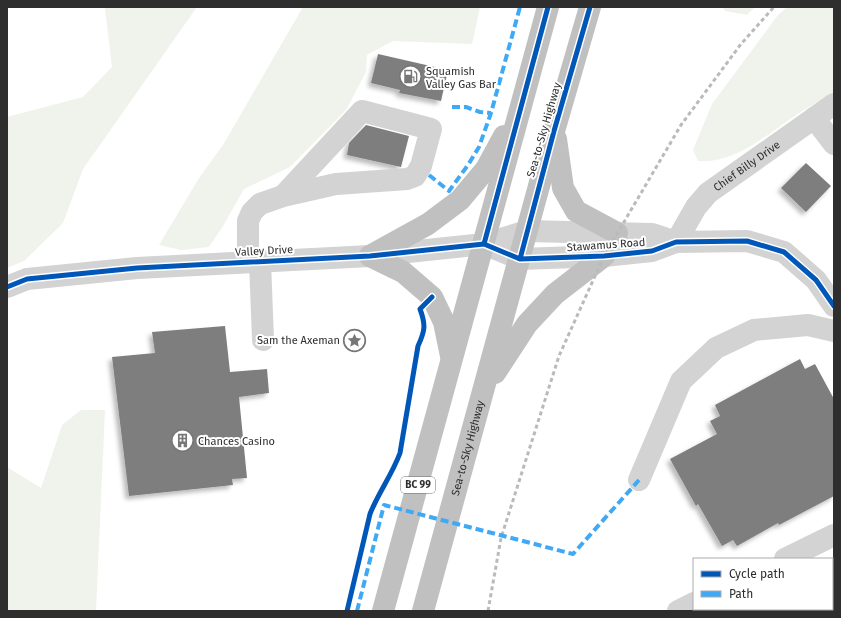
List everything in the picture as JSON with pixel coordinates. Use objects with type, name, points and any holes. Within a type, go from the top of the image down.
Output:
[{"type":"highway","name":"BC 99","points":[[384,611],[548,7]]},
{"type":"highway","name":"Sea-to-Sky Highway","points":[[422,611],[554,131],[590,7]]},
{"type":"highway","points":[[370,256],[428,224],[460,200],[486,169],[522,105]]},
{"type":"highway","points":[[554,131],[563,188],[576,211],[618,233]]},
{"type":"highway","points":[[370,256],[403,272],[432,297],[444,322],[452,360]]},
{"type":"highway","points":[[483,391],[527,324],[555,294],[604,256]]},
{"type":"street","name":"Chief Billy Drive","points":[[676,242],[696,208],[708,193],[834,104]]},
{"type":"street","points":[[263,340],[248,221],[252,212],[260,204],[283,196],[336,184],[407,179],[415,176],[420,166],[431,130],[362,111],[283,196]]},
{"type":"street","points":[[814,118],[834,144]]},
{"type":"street","name":"Stawamus Road","points":[[484,244],[527,231],[652,234],[676,242],[747,241],[784,252],[816,280],[834,306]]},
{"type":"street","name":"Stawamus Road","points":[[520,259],[604,256],[652,251],[676,242]]},
{"type":"street","name":"Valley Drive","points":[[7,287],[27,279],[137,268],[370,256],[484,244],[520,259]]},
{"type":"street","points":[[639,480],[681,381],[716,348],[754,330],[808,325],[834,331]]},
{"type":"street","points":[[787,558],[834,535]]},
{"type":"street","points":[[678,611],[693,604]]},
{"type":"path","points":[[417,353],[418,346]]},
{"type":"shaded area","points":[[106,7],[197,7],[83,169],[63,223],[24,261],[7,268],[7,117],[83,97],[112,67]]},
{"type":"shaded area","points":[[303,7],[480,7],[472,44],[393,41],[367,55],[366,72],[346,110],[290,167],[244,189],[209,247],[181,250],[159,245],[199,178],[223,145]]},
{"type":"shaded area","points":[[723,7],[755,7],[747,15],[725,11]]},
{"type":"shaded area","points":[[787,7],[834,7],[834,94],[803,110],[752,146],[726,158],[712,161],[698,161],[693,150],[712,104],[778,15]]},
{"type":"shaded area","points":[[81,410],[105,410],[96,611],[7,611],[7,467],[41,488],[62,425]]},
{"type":"building","name":"Squamish Valley Gas Bar","points":[[378,54],[448,70],[441,101],[399,93],[400,90],[371,83]]},
{"type":"building","points":[[366,125],[409,136],[401,167],[347,155],[349,143]]},
{"type":"building","points":[[806,163],[831,186],[806,212],[781,188]]},
{"type":"building","name":"Chances Casino","points":[[225,326],[230,372],[267,369],[269,393],[239,397],[247,478],[232,479],[233,485],[129,496],[112,357],[155,353],[152,332]]},
{"type":"building","points":[[800,359],[805,369],[815,364],[834,399],[834,496],[779,525],[778,523],[737,546],[733,540],[722,546],[698,504],[696,506],[670,459],[717,434],[710,421],[720,416],[715,405]]},
{"type":"railway","points":[[488,611],[501,538],[559,356],[604,256],[681,125],[741,44],[774,7]]},
{"type":"marked path","points":[[429,175],[449,191],[479,147],[491,113],[520,7]]},
{"type":"marked path","points":[[452,107],[466,107],[480,112],[491,113]]},
{"type":"marked path","points":[[357,611],[384,505],[573,554],[639,480]]},
{"type":"cycle path","points":[[484,244],[548,7]]},
{"type":"cycle path","points":[[520,259],[554,131],[590,7]]},
{"type":"cycle path","points":[[7,287],[27,279],[137,268],[370,256],[484,244],[520,259],[604,256],[652,251],[676,242],[747,241],[784,252],[816,280],[834,306]]},
{"type":"cycle path","points":[[347,611],[370,514],[400,453],[418,346],[424,328],[420,309],[432,297]]},
{"type":"place","name":"Squamish Valley Gas Bar","points":[[410,77]]},
{"type":"place","name":"Sam the Axeman","points":[[355,340]]},
{"type":"place","name":"Chances Casino","points":[[182,441]]}]
